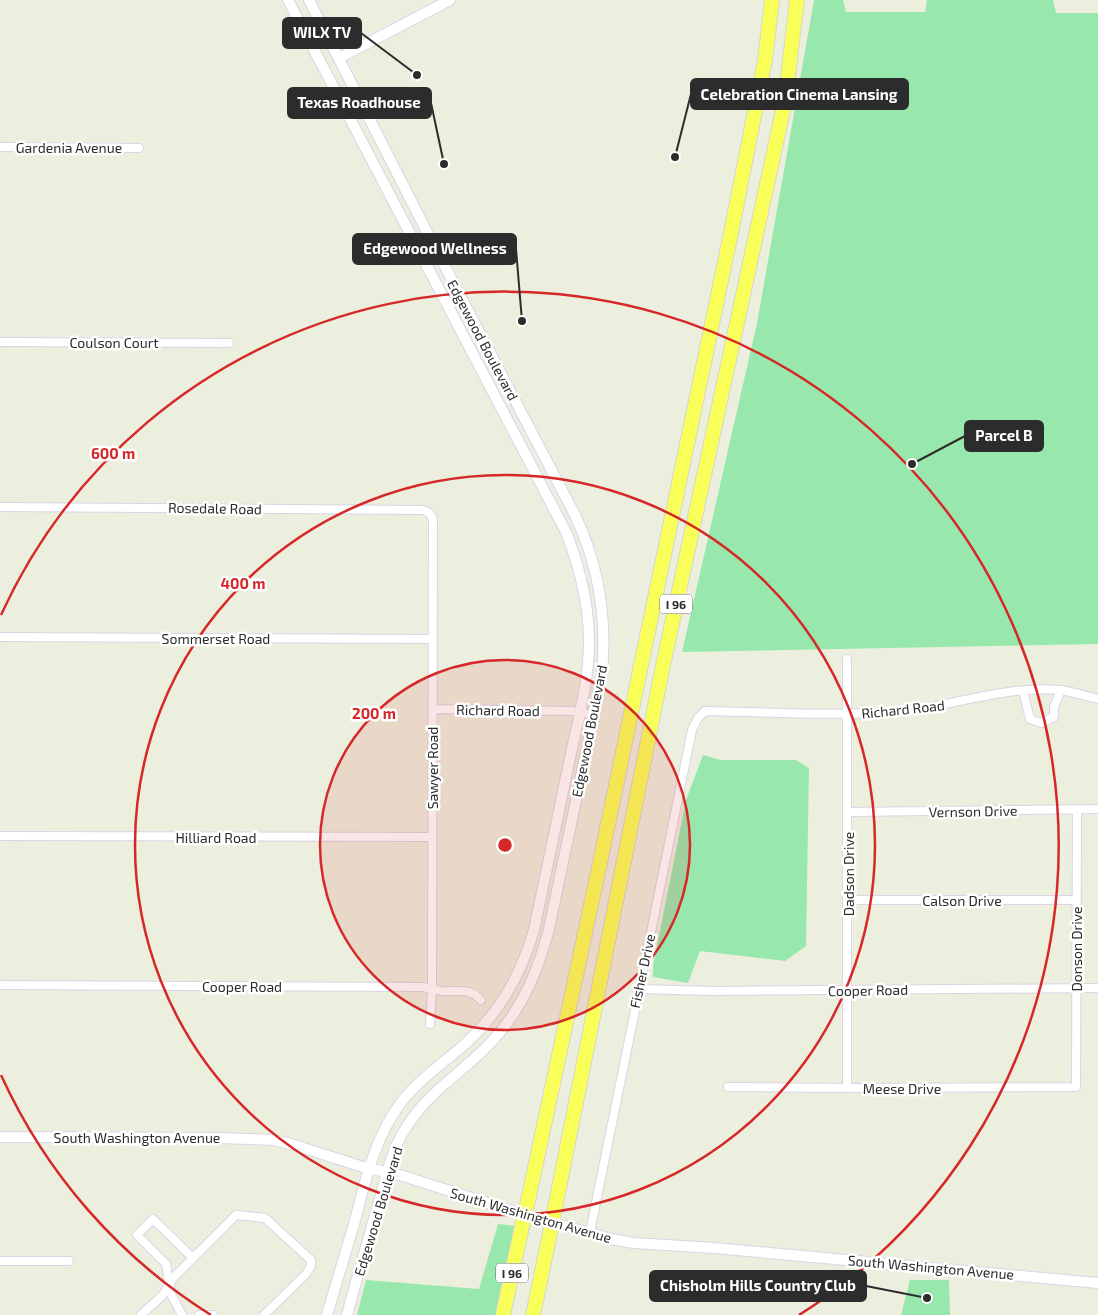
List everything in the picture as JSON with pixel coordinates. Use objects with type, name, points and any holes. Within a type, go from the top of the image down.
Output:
[{"type":"highway","name":"I 96","points":[[503,1315],[598,872],[732,228],[764,60],[772,0]]},
{"type":"highway","name":"I 96","points":[[533,1315],[665,655],[785,102],[797,0]]},
{"type":"street","points":[[288,0],[567,534],[579,568],[585,595],[589,642],[588,667],[580,712],[534,930],[527,954],[507,996],[493,1014],[464,1044],[425,1076],[400,1104],[378,1142],[327,1315]]},
{"type":"street","points":[[303,0],[315,22],[324,28]]},
{"type":"street","points":[[309,0],[324,28]]},
{"type":"street","points":[[339,58],[450,0]]},
{"type":"street","name":"Edgewood Boulevard","points":[[324,28],[429,236],[560,487],[588,546],[596,574],[604,621],[603,661],[594,715],[541,960],[520,1004],[492,1041],[424,1102],[403,1133],[387,1173],[346,1315]]},
{"type":"street","points":[[330,79],[339,86],[368,141],[377,140],[379,136]]},
{"type":"street","name":"Gardenia Avenue","points":[[0,147],[139,148]]},
{"type":"street","points":[[376,168],[380,161],[387,162],[402,190],[412,199]]},
{"type":"street","points":[[393,200],[402,206],[418,234],[424,237],[429,236]]},
{"type":"street","name":"Coulson Court","points":[[0,342],[229,343]]},
{"type":"street","points":[[474,354],[483,360],[502,397],[509,402],[515,401]]},
{"type":"street","points":[[522,447],[530,445],[534,448],[553,484],[560,487]]},
{"type":"street","points":[[549,498],[558,505],[574,540],[583,546],[588,546]]},
{"type":"street","name":"Rosedale Road","points":[[0,507],[423,510],[429,513]]},
{"type":"street","name":"Sawyer Road","points":[[429,513],[432,519],[432,989],[430,1024]]},
{"type":"street","name":"Sommerset Road","points":[[0,637],[432,639]]},
{"type":"street","name":"Dadson Drive","points":[[847,659],[847,1088]]},
{"type":"street","points":[[1023,692],[1030,718],[1041,723],[1054,717],[1054,707],[1061,690]]},
{"type":"street","name":"Richard Road","points":[[705,711],[847,714],[934,708],[985,695],[1061,690],[1098,699]]},
{"type":"street","name":"Richard Road","points":[[432,709],[580,712],[594,715]]},
{"type":"street","name":"Fisher Drive","points":[[588,1234],[591,1227],[692,730],[698,718],[705,711]]},
{"type":"street","name":"Donson Drive","points":[[1076,1087],[1077,810]]},
{"type":"street","name":"Vernson Drive","points":[[848,812],[1098,810]]},
{"type":"street","name":"Hilliard Road","points":[[0,836],[432,837]]},
{"type":"street","name":"Calson Drive","points":[[848,900],[1076,900]]},
{"type":"street","name":"Cooper Road","points":[[0,985],[422,987],[474,992],[481,1000]]},
{"type":"street","name":"Cooper Road","points":[[638,989],[713,991],[1098,988]]},
{"type":"street","points":[[424,1102],[427,1092],[453,1068],[452,1064],[444,1061]]},
{"type":"street","name":"Meese Drive","points":[[728,1087],[1076,1087]]},
{"type":"street","name":"South Washington Avenue","points":[[0,1137],[265,1139],[291,1144],[400,1176],[588,1234],[634,1243],[714,1248],[1098,1283]]},
{"type":"street","points":[[141,1315],[163,1295],[173,1278],[236,1215],[265,1218],[311,1260],[311,1266],[306,1274],[264,1315]]},
{"type":"street","points":[[182,1315],[171,1294],[166,1264],[137,1236],[153,1219],[193,1258]]},
{"type":"street","points":[[349,1242],[350,1255],[340,1290],[345,1295],[353,1294]]},
{"type":"street","points":[[0,1261],[69,1261]]},
{"type":"street","points":[[199,1315],[214,1315]]},
{"type":"green space","points":[[814,0],[843,0],[846,12],[925,12],[927,0],[1053,0],[1056,13],[1098,13],[1098,644],[682,652],[757,323]]},
{"type":"green space","points":[[703,755],[721,760],[796,760],[809,768],[806,946],[785,961],[700,951],[688,983],[653,977],[653,966],[686,800]]},
{"type":"green space","points":[[498,1224],[516,1226],[497,1315],[357,1315],[366,1280],[479,1289]]},
{"type":"green space","points":[[910,1280],[949,1280],[950,1315],[901,1315]]},
{"type":"place","name":"WILX TV","points":[[417,75]]},
{"type":"place","name":"Celebration Cinema Lansing","points":[[675,157]]},
{"type":"place","name":"Texas Roadhouse","points":[[444,164]]},
{"type":"place","name":"Edgewood Wellness","points":[[522,321]]},
{"type":"place","name":"Parcel B","points":[[912,464]]},
{"type":"place","name":"Chisholm Hills Country Club","points":[[927,1298]]}]
